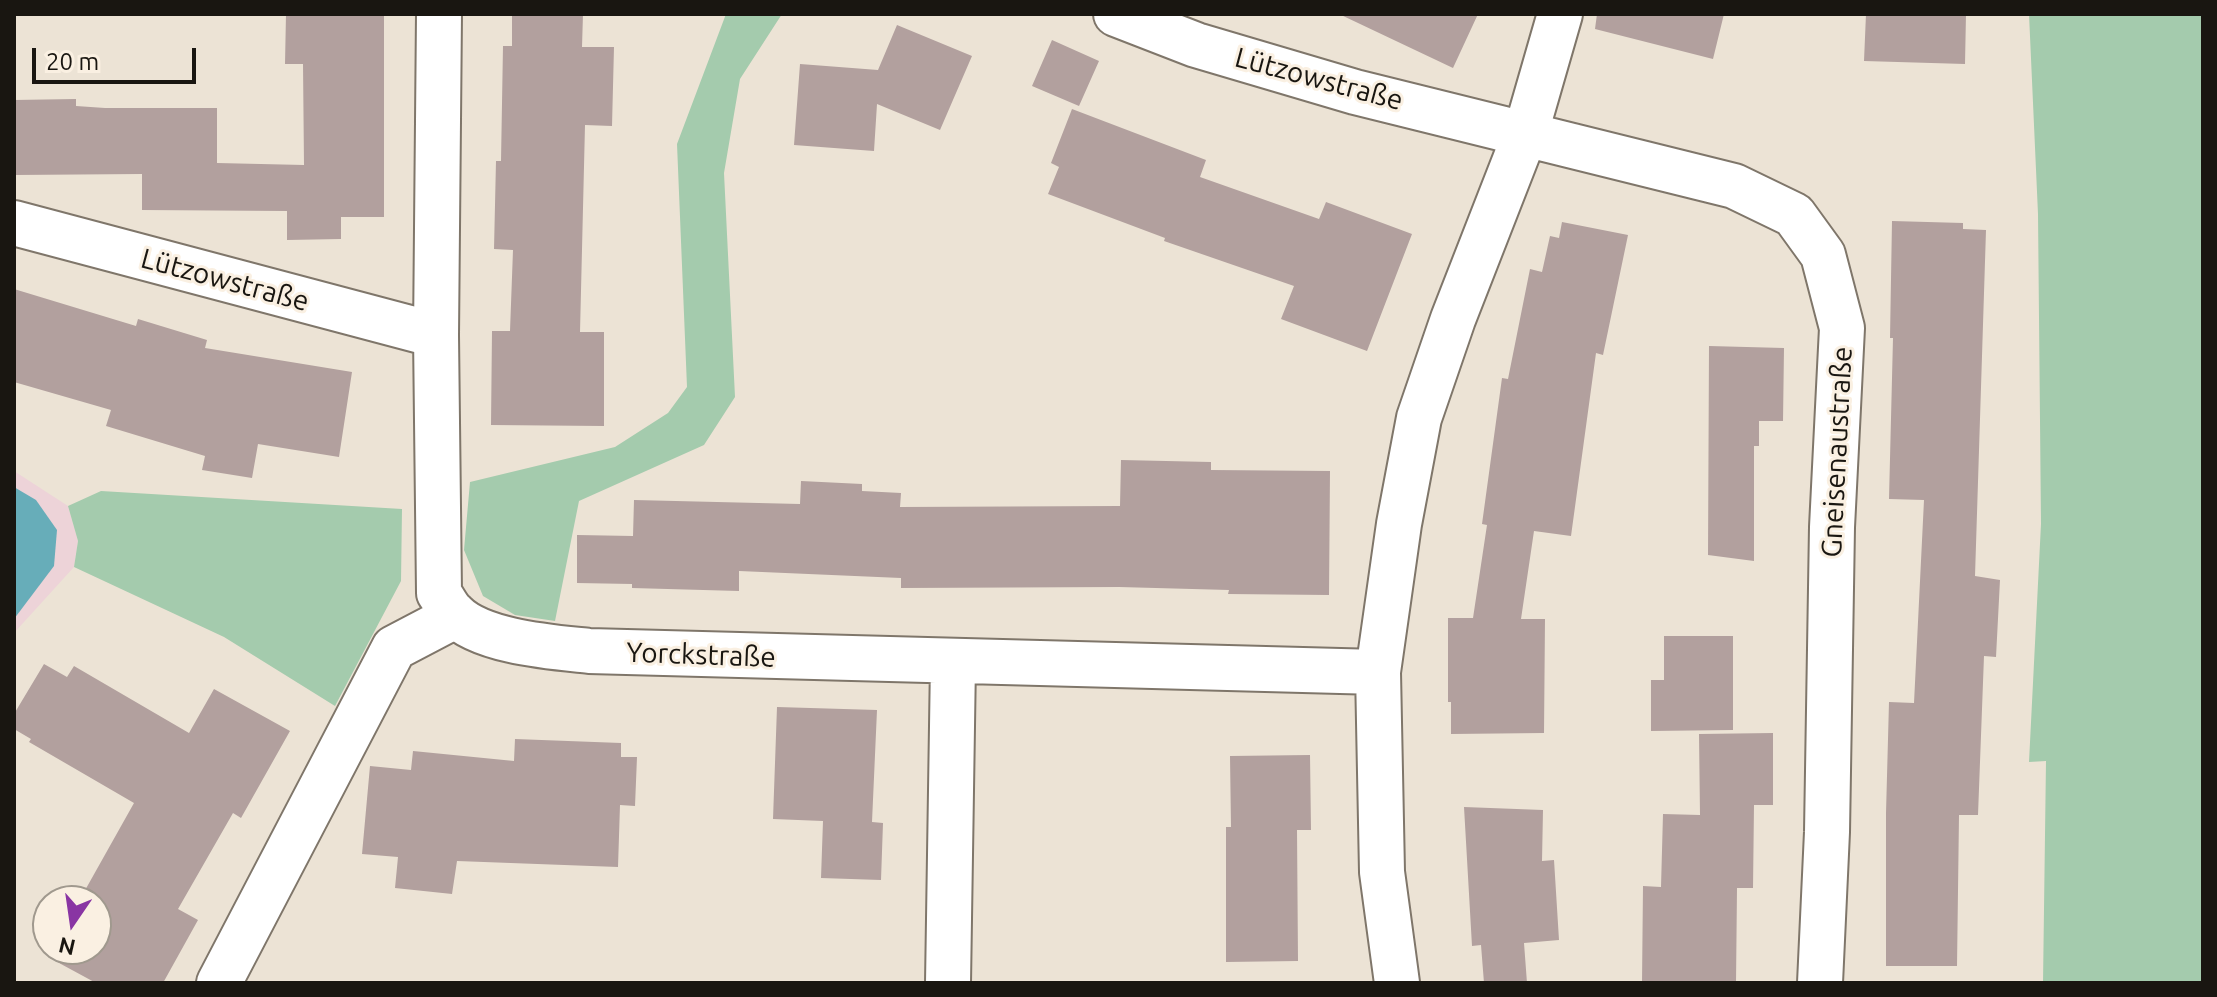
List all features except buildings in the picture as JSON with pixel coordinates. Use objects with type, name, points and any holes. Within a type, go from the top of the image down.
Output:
[{"type":"street","points":[[219,983],[394,648],[447,604],[436,335],[439,14]]},
{"type":"street","name":"Lützowstraße","points":[[1116,14],[1196,45],[1355,92],[1526,132]]},
{"type":"street","points":[[1397,983],[1382,872],[1378,672],[1399,524],[1419,418],[1453,319],[1526,132],[1560,14]]},
{"type":"street","name":"Gneisenaustraße","points":[[1526,132],[1734,186],[1794,215],[1823,255],[1842,328],[1832,527],[1827,832],[1820,983]]},
{"type":"street","name":"Lützowstraße","points":[[14,223],[436,335]]},
{"type":"street","name":"Yorckstraße","points":[[447,604],[483,632],[531,644],[589,651],[1378,672]]},
{"type":"street","points":[[948,983],[953,662]]},
{"type":"shaded area","points":[[14,471],[68,506],[78,541],[74,567],[14,633]]},
{"type":"green space","points":[[726,14],[782,14],[740,79],[724,173],[735,397],[704,445],[579,501],[555,621],[515,615],[483,596],[464,550],[470,482],[615,447],[668,413],[687,387],[677,144]]},
{"type":"green space","points":[[2029,14],[2203,14],[2203,983],[2043,983],[2046,761],[2029,762],[2041,524],[2038,214]]},
{"type":"green space","points":[[101,491],[402,509],[401,581],[335,706],[224,637],[74,567],[78,541],[68,506]]},
{"type":"water","points":[[14,487],[36,500],[57,530],[54,566],[14,619]]}]
